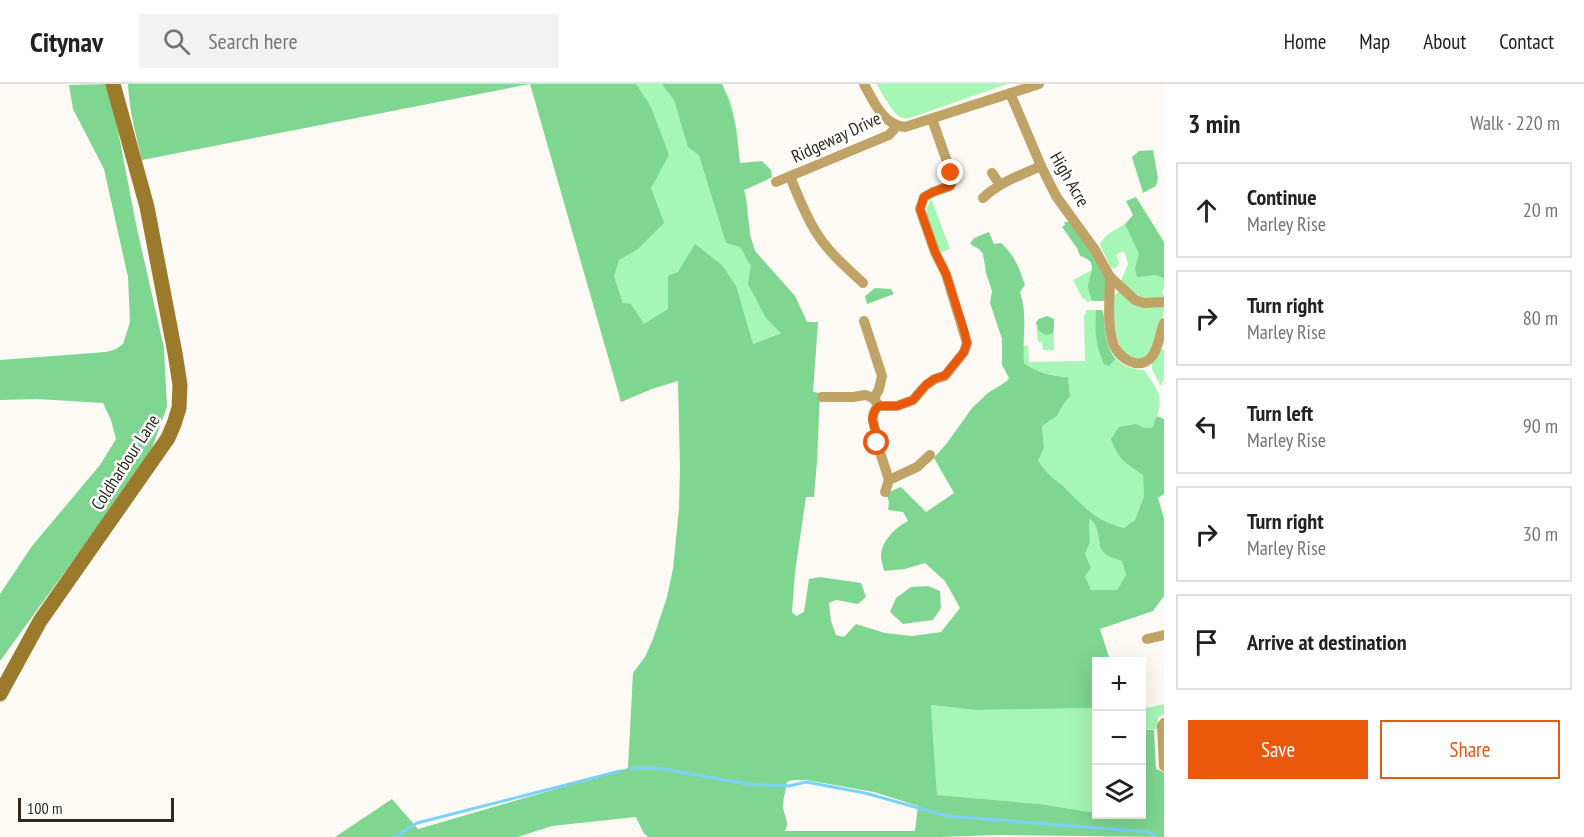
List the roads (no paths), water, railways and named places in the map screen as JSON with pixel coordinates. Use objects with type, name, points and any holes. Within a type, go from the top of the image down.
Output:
[{"type":"street","name":"Coldharbour Lane","points":[[0,694],[40,621],[168,438],[179,408],[180,385],[175,353],[147,207],[113,84]]},
{"type":"street","points":[[864,84],[888,122],[905,127],[1039,84]]},
{"type":"street","name":"High Acre","points":[[1010,93],[1056,196],[1095,250],[1110,277],[1135,300],[1144,303],[1164,302]]},
{"type":"street","points":[[822,397],[853,398],[865,395],[877,403],[897,406],[913,400],[926,385],[945,375],[964,352],[967,343],[964,330],[946,274],[935,252],[920,209],[924,197],[950,186],[952,182],[932,119]]},
{"type":"street","name":"Ridgeway Drive","points":[[776,182],[889,135],[897,126]]},
{"type":"street","points":[[983,198],[1000,185],[1041,166]]},
{"type":"street","points":[[992,173],[1000,185]]},
{"type":"street","name":"Ridgeway Drive","points":[[790,177],[814,230],[825,246],[846,268],[862,278]]},
{"type":"street","name":"High Acre","points":[[1110,277],[1110,327],[1118,354],[1131,362],[1145,363],[1156,348],[1164,323]]},
{"type":"street","points":[[864,321],[882,376],[872,419],[877,443],[890,480]]},
{"type":"street","points":[[885,492],[890,480],[917,467],[930,455]]},
{"type":"street","points":[[1147,639],[1164,635]]},
{"type":"street","points":[[1164,723],[1162,726],[1164,766]]},
{"type":"waterway","points":[[630,768],[658,768],[747,784],[789,786],[806,782],[865,793],[947,816],[1149,832],[1156,837]]},
{"type":"waterway","points":[[395,837],[417,823],[620,771]]}]
